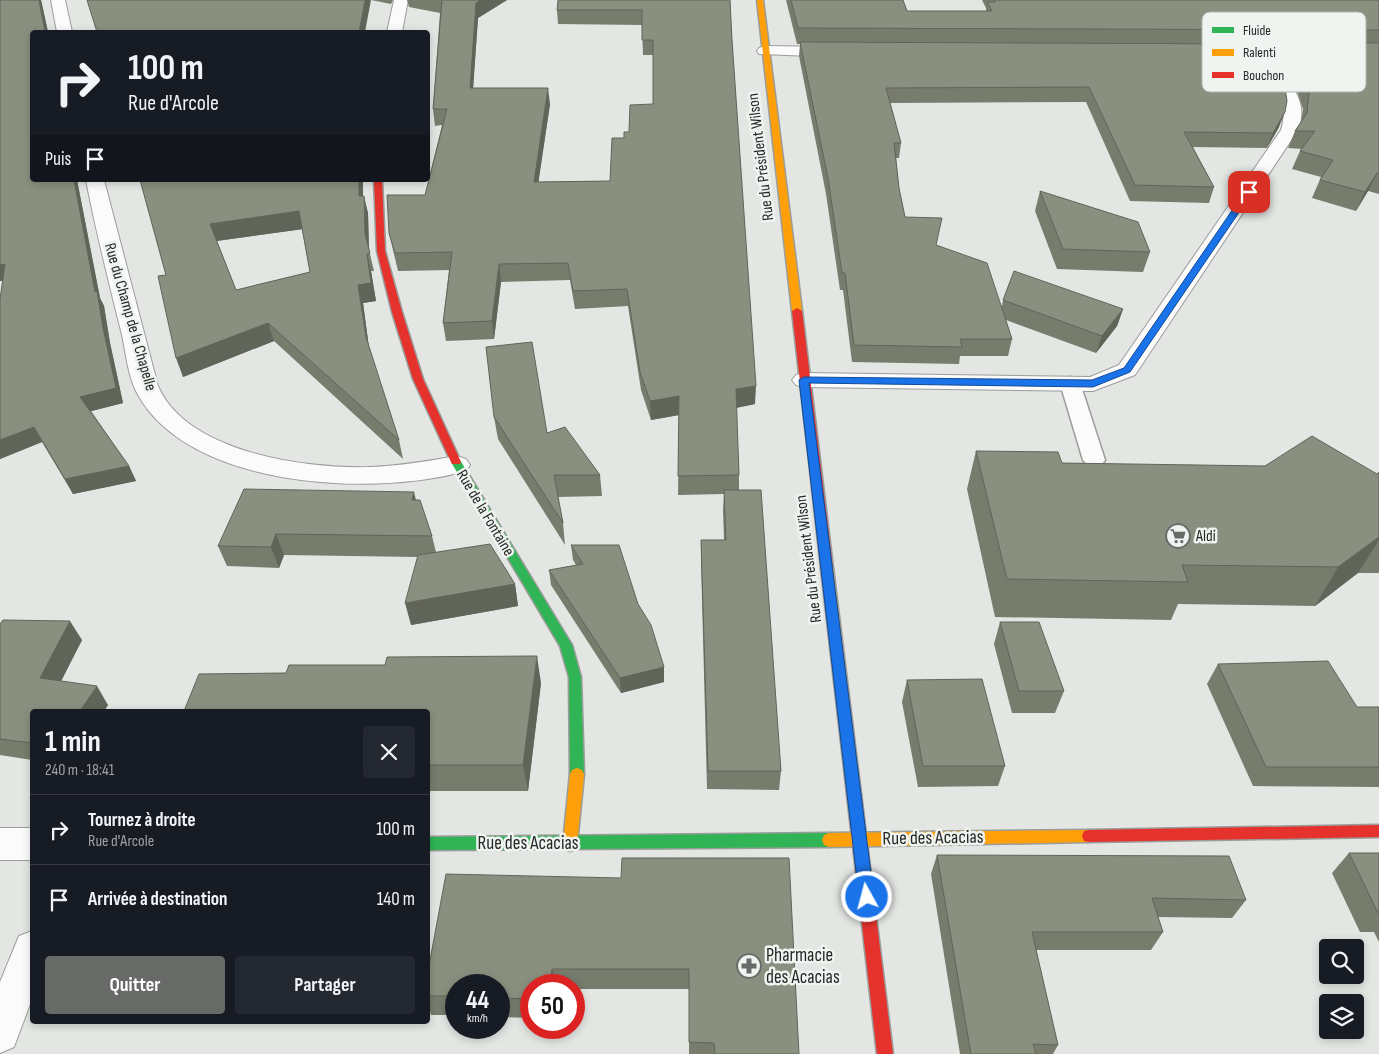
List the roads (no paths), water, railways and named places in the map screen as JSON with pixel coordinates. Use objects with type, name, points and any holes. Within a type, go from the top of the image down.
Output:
[{"type":"main road","name":"Rue du Président Wilson","points":[[760,0],[885,1054]]},
{"type":"main road","name":"Rue de la Fontaine","points":[[378,182],[381,252],[418,380],[457,466],[505,548],[566,645],[575,677],[578,766],[570,844]]},
{"type":"main road","name":"Rue des Acacias","points":[[430,844],[570,844],[1379,831]]},
{"type":"street","points":[[58,0],[65,30]]},
{"type":"street","points":[[395,30],[401,0]]},
{"type":"street","points":[[765,52],[854,52]]},
{"type":"street","points":[[804,380],[1093,384],[1127,370],[1271,160],[1291,127],[1294,109],[1288,92]]},
{"type":"street","name":"Rue du Champ de la Chapelle","points":[[95,182],[109,247],[149,394],[168,419],[197,440],[238,458],[288,469],[341,475],[406,473],[457,466]]},
{"type":"street","points":[[0,844],[30,844]]},
{"type":"street","points":[[0,1033],[30,955]]},
{"type":"lane","points":[[1070,383],[1094,460]]},
{"type":"place","name":"Aldi","points":[[1178,536]]},
{"type":"place","name":"Pharmacie des Acacias","points":[[749,966]]}]
